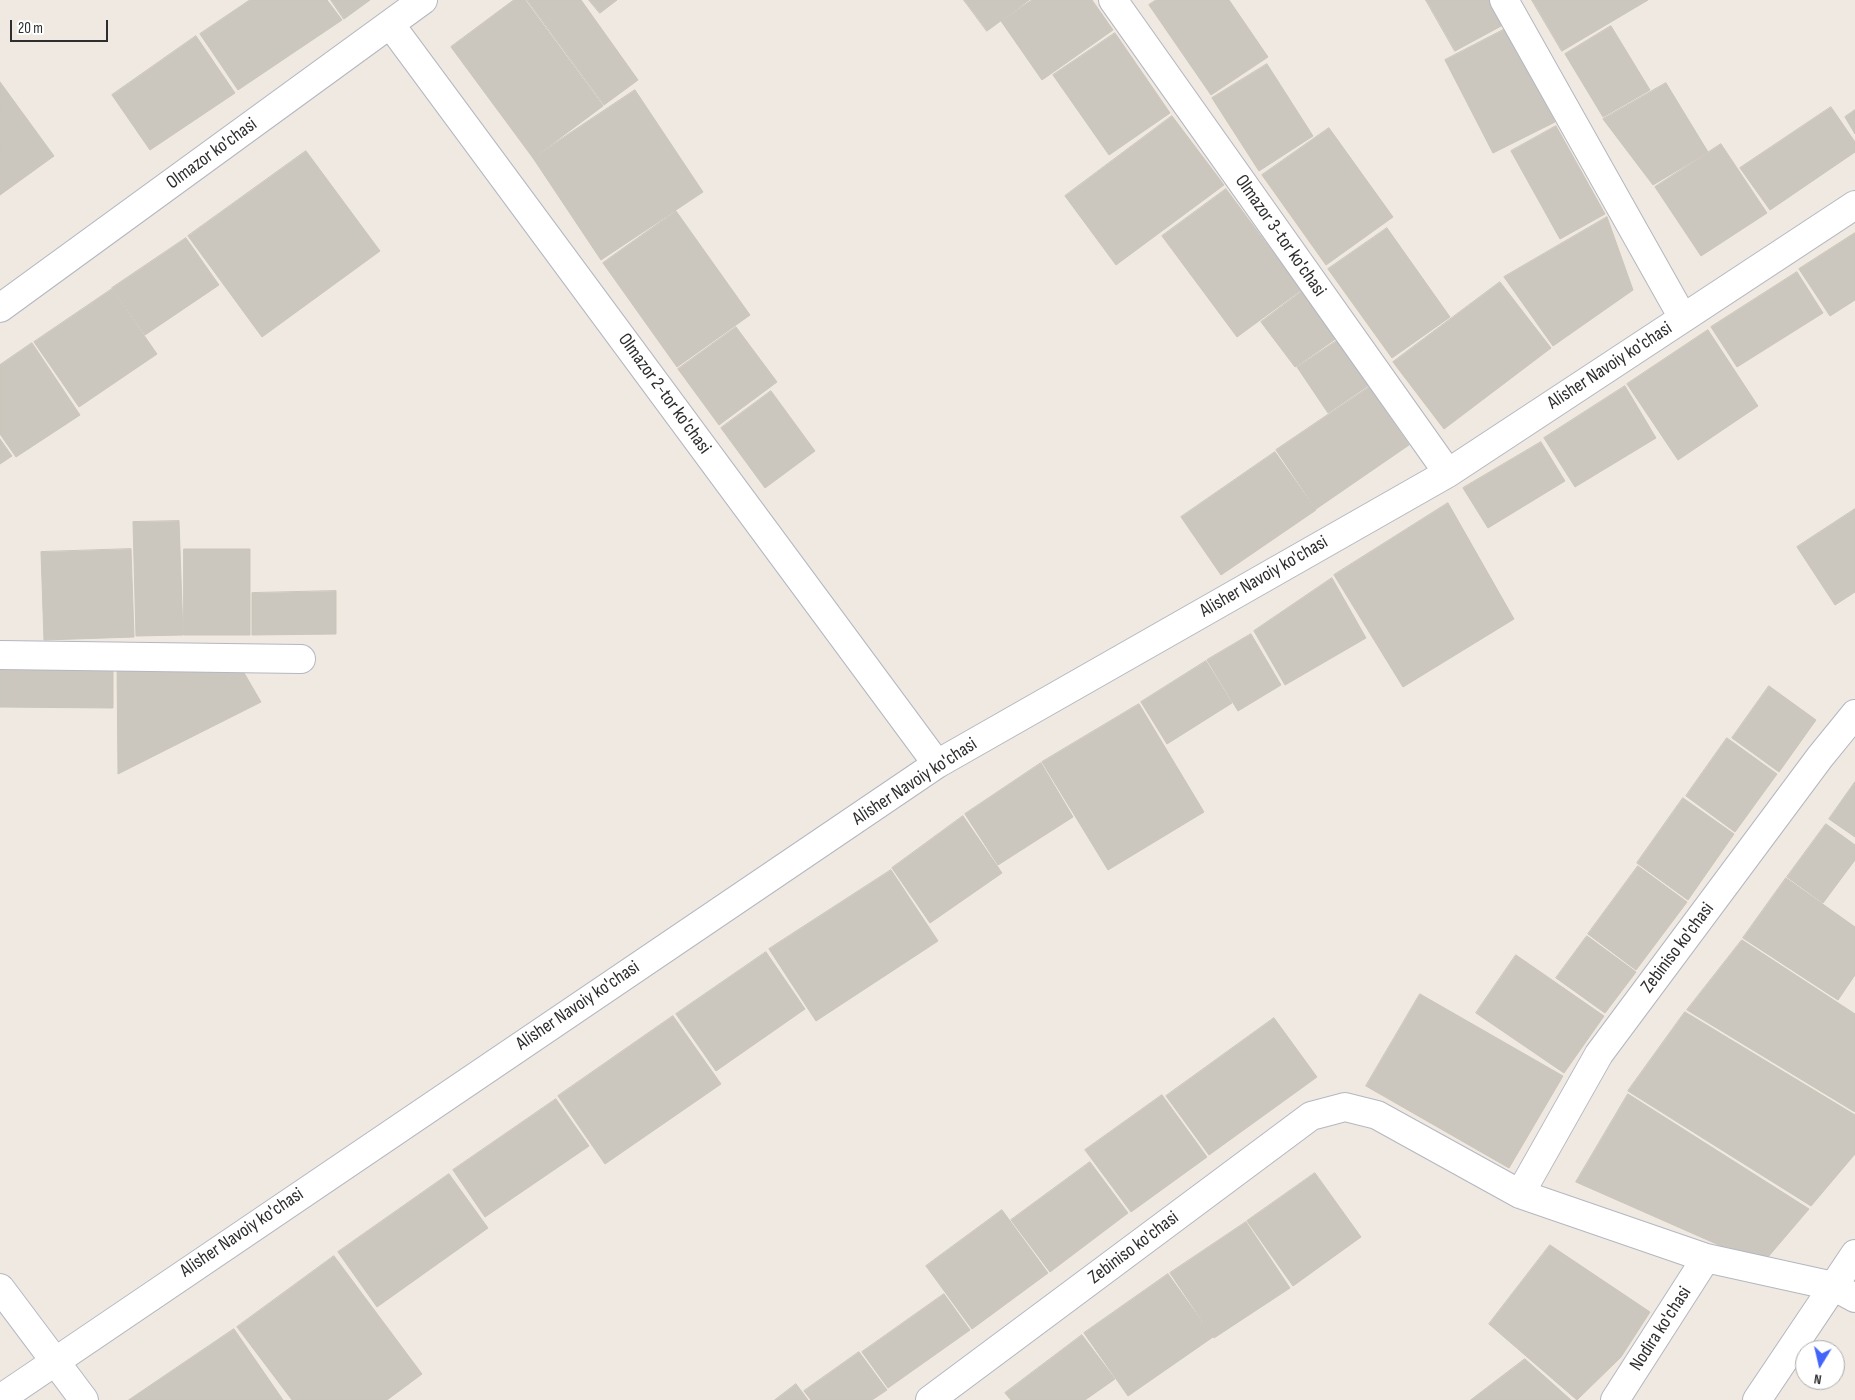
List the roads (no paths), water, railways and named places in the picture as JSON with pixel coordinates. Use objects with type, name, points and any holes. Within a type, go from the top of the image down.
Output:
[{"type":"street","name":"Olmazor ko'chasi","points":[[0,308],[423,0]]},
{"type":"street","name":"Olmazor 3-tor ko'chasi","points":[[1113,0],[1448,473]]},
{"type":"street","points":[[1504,0],[1682,318]]},
{"type":"street","name":"Olmazor 2-tor ko'chasi","points":[[390,24],[937,764]]},
{"type":"street","name":"Alisher Navoiy ko'chasi","points":[[0,1399],[937,764],[1448,473],[1855,205]]},
{"type":"street","points":[[0,655],[301,659]]},
{"type":"street","name":"Zebiniso ko'chasi","points":[[930,1400],[1311,1116],[1345,1106],[1376,1115],[1520,1194],[1599,1054],[1820,757],[1855,714]]},
{"type":"street","points":[[1520,1194],[1706,1258],[1844,1292]]},
{"type":"street","points":[[1757,1400],[1844,1292],[1855,1254]]},
{"type":"street","name":"Nodira ko'chasi","points":[[1615,1400],[1706,1258]]},
{"type":"street","points":[[0,1288],[84,1400]]}]
